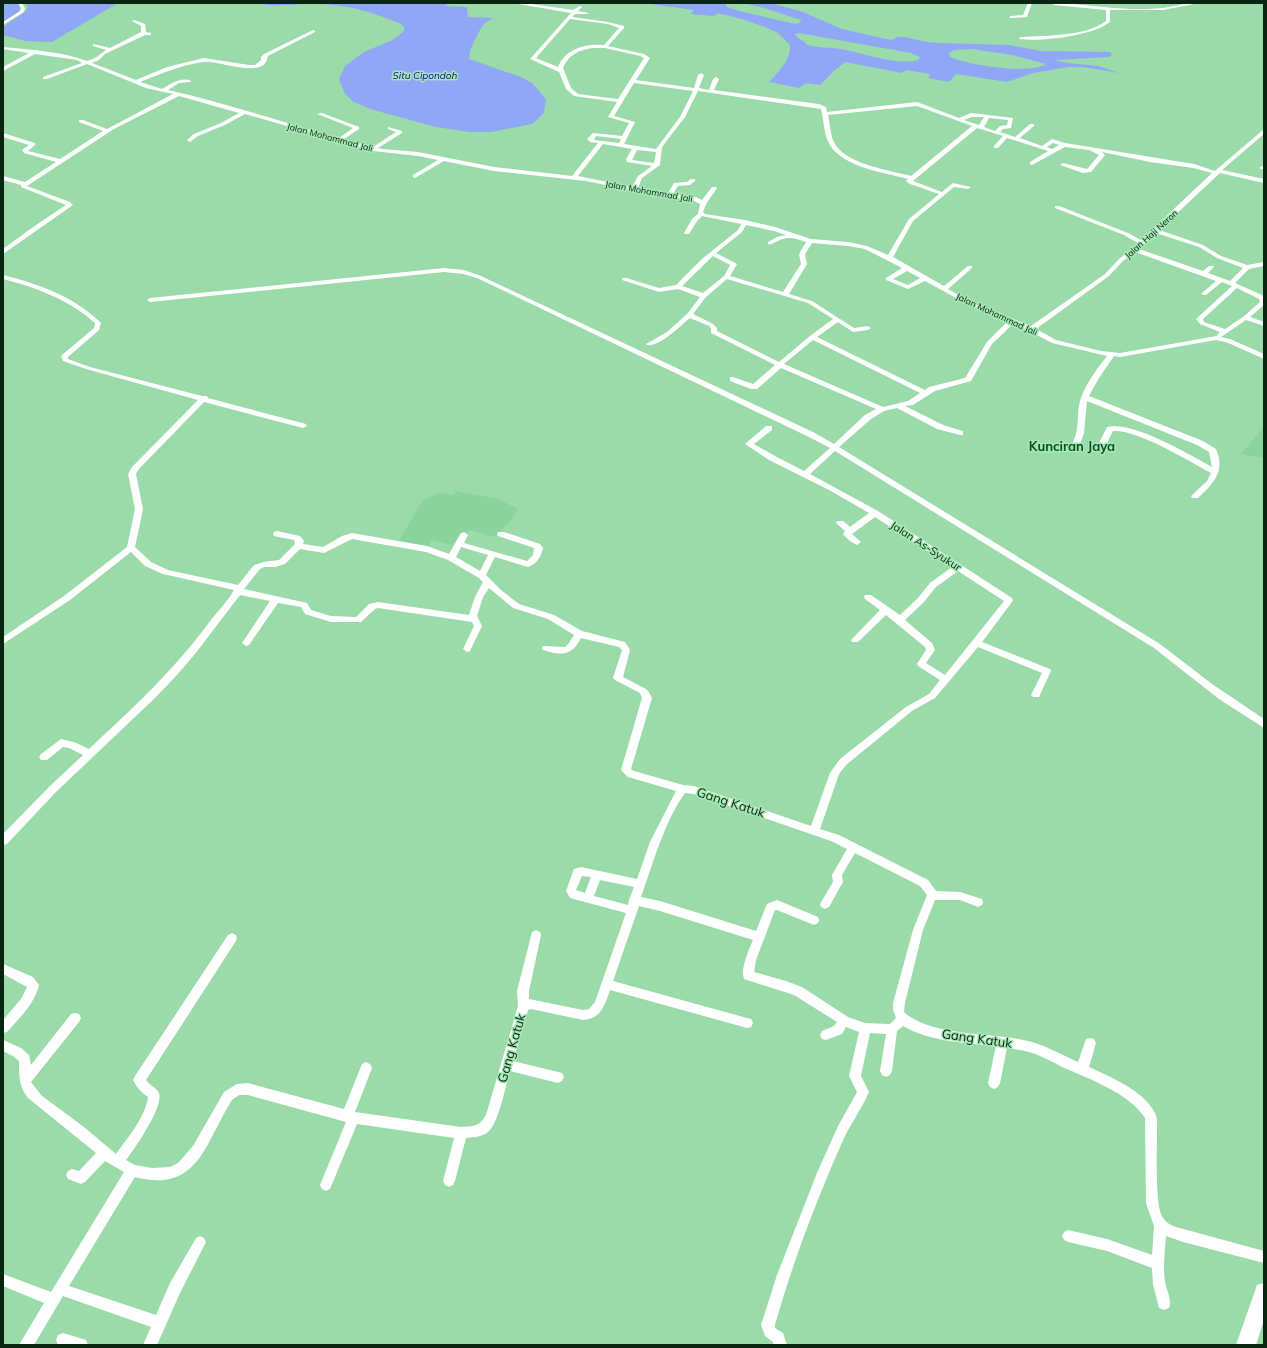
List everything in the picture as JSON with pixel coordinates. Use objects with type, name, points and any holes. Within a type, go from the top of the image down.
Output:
[{"type":"main road","points":[[1246,1345],[1264,1292]]},
{"type":"street","points":[[3,24],[22,12],[23,8],[20,3]]},
{"type":"street","points":[[515,3],[587,13]]},
{"type":"street","points":[[1012,17],[1025,16],[1030,3]]},
{"type":"street","points":[[1054,4],[1073,4],[1108,10],[1151,10],[1197,3]]},
{"type":"street","points":[[562,71],[532,59],[580,7]]},
{"type":"street","points":[[1021,38],[1065,35],[1100,27],[1108,21],[1108,10]]},
{"type":"street","points":[[570,18],[621,26],[622,28],[605,47]]},
{"type":"street","points":[[45,78],[89,63],[110,49],[147,33],[143,25],[134,21]]},
{"type":"street","points":[[136,82],[169,68],[204,60],[247,67],[256,66],[264,61],[264,57],[266,55],[312,31]]},
{"type":"street","points":[[95,45],[110,49]]},
{"type":"street","points":[[620,101],[576,95],[569,89],[561,64],[577,50],[594,46],[646,56],[647,58],[611,117],[632,122],[621,145]]},
{"type":"street","name":"Jalan Mohammad Jali","points":[[3,48],[64,56],[89,63],[162,91],[208,102],[373,149],[443,159],[494,169],[574,178],[696,199],[703,203],[700,211],[701,214],[775,228],[810,241],[858,245],[889,258],[971,304],[1031,328],[1054,342],[1112,355],[1129,354],[1216,338],[1228,340],[1264,357]]},
{"type":"street","points":[[3,69],[33,53]]},
{"type":"street","points":[[634,189],[640,177],[657,165],[658,151],[662,143],[682,117],[693,97],[702,75]]},
{"type":"street","points":[[711,91],[716,79]]},
{"type":"street","points":[[162,91],[178,82],[188,81]]},
{"type":"street","points":[[632,81],[711,91],[724,89],[819,106],[824,108],[830,140],[837,150],[856,164],[912,178]]},
{"type":"street","points":[[24,184],[107,131],[178,94]]},
{"type":"street","points":[[825,114],[914,104],[1053,151]]},
{"type":"street","points":[[190,140],[196,135],[223,124],[243,113]]},
{"type":"street","points":[[320,114],[357,128],[339,140]]},
{"type":"street","points":[[958,120],[971,115],[1011,119],[1009,127],[1002,127],[997,132]]},
{"type":"street","points":[[943,194],[912,184],[909,181],[979,127],[987,116]]},
{"type":"street","points":[[81,121],[107,131]]},
{"type":"street","points":[[1017,138],[1032,125]]},
{"type":"street","points":[[373,149],[400,132],[390,128]]},
{"type":"street","name":"Jalan Haji Neron","points":[[1031,328],[1104,278],[1217,172],[1264,131]]},
{"type":"street","points":[[624,138],[594,134],[590,139],[592,141],[658,151]]},
{"type":"street","points":[[3,135],[33,144],[25,150],[26,152],[61,161]]},
{"type":"street","points":[[996,147],[1007,135]]},
{"type":"street","points":[[574,178],[602,142]]},
{"type":"street","points":[[1044,147],[1052,142],[1150,160],[1194,166],[1264,181]]},
{"type":"street","points":[[1032,162],[1064,145]]},
{"type":"street","points":[[635,148],[629,161],[657,165]]},
{"type":"street","points":[[1064,165],[1083,171],[1090,171],[1102,155],[1101,152],[1092,149]]},
{"type":"street","points":[[415,176],[443,159]]},
{"type":"street","points":[[3,178],[24,184],[24,187],[70,205],[35,228],[3,252]]},
{"type":"street","points":[[618,186],[623,179]]},
{"type":"street","points":[[670,195],[676,184],[688,184],[693,180]]},
{"type":"street","points":[[889,258],[911,220],[954,185],[968,187]]},
{"type":"street","points":[[703,203],[714,188]]},
{"type":"street","points":[[1057,206],[1126,234],[1142,243]]},
{"type":"street","points":[[687,233],[694,220],[701,214]]},
{"type":"street","points":[[678,287],[704,260],[740,231],[745,222]]},
{"type":"street","points":[[1155,231],[1201,246],[1219,257],[1247,267],[1264,264]]},
{"type":"street","points":[[770,243],[779,238],[793,235]]},
{"type":"street","points":[[785,294],[804,264],[802,254],[810,241]]},
{"type":"street","points":[[1134,249],[1234,284],[1248,290],[1264,300],[1245,318],[1216,338]]},
{"type":"street","points":[[649,344],[669,333],[689,315],[704,296],[726,277],[734,264],[713,254]]},
{"type":"street","points":[[1219,257],[1226,254]]},
{"type":"street","points":[[944,289],[970,267]]},
{"type":"street","points":[[1204,274],[1211,267]]},
{"type":"street","points":[[1225,331],[1202,322],[1199,319],[1234,284],[1247,267]]},
{"type":"street","points":[[907,268],[888,279],[908,287],[925,278]]},
{"type":"street","points":[[150,300],[444,270],[464,272],[479,277],[812,435],[835,448],[1157,646],[1198,679],[1264,724]]},
{"type":"street","points":[[3,277],[54,293],[74,304],[98,323],[97,328],[64,356],[65,360],[95,370],[204,398],[303,426]]},
{"type":"street","points":[[726,277],[810,302],[853,330],[868,328]]},
{"type":"street","points":[[624,279],[659,290],[678,287],[704,296]]},
{"type":"street","points":[[1204,294],[1221,280]]},
{"type":"street","points":[[689,315],[711,324],[714,328],[713,332],[780,365],[882,409]]},
{"type":"street","points":[[1245,318],[1264,324]]},
{"type":"street","points":[[733,379],[754,387],[812,336],[838,319]]},
{"type":"street","points":[[806,474],[868,417],[882,409],[899,406],[910,402],[925,394],[932,388],[968,379],[989,343],[1012,320]]},
{"type":"street","points":[[812,336],[925,394]]},
{"type":"street","points":[[1078,442],[1081,437],[1081,412],[1085,397],[1112,355]]},
{"type":"street","points":[[1085,397],[1210,448],[1215,454],[1215,472],[1210,482],[1195,496]]},
{"type":"street","points":[[3,641],[67,598],[131,548],[139,509],[132,474],[135,468],[204,398]]},
{"type":"street","points":[[899,406],[940,427],[960,433]]},
{"type":"street","name":"Jalan As-Syukur","points":[[769,428],[749,444],[772,458],[806,474],[875,513],[1009,600],[932,696],[909,709],[842,762],[835,773],[815,830]]},
{"type":"street","points":[[1101,447],[1110,429],[1114,428],[1162,444],[1215,472]]},
{"type":"street","points":[[857,542],[847,534],[875,513]]},
{"type":"street","points":[[840,523],[850,531]]},
{"type":"street","points":[[278,534],[297,538],[300,542],[299,546]]},
{"type":"street","points":[[459,544],[528,564],[532,562],[538,552],[539,548],[537,546],[501,534]]},
{"type":"street","points":[[451,558],[464,535]]},
{"type":"street","points":[[3,842],[53,789],[153,695],[173,674],[192,652],[238,589],[259,565],[284,561],[295,548],[299,546],[324,550],[345,538],[352,536],[414,546],[440,553],[485,578],[498,592],[516,606],[551,617],[579,634],[622,644],[626,650],[618,678],[646,694],[647,698],[626,770],[631,774],[683,790]]},
{"type":"street","points":[[131,548],[148,564],[166,572],[304,605],[311,613],[331,619],[358,620],[370,608],[378,605],[474,619]]},
{"type":"street","points":[[467,649],[478,626],[473,616],[493,553]]},
{"type":"street","points":[[900,620],[921,600],[933,585],[958,567]]},
{"type":"street","points":[[868,597],[900,620],[929,645],[931,650],[922,664],[946,680]]},
{"type":"street","points":[[246,643],[276,599]]},
{"type":"street","points":[[855,640],[886,610]]},
{"type":"street","points":[[546,648],[568,650],[573,647],[579,634]]},
{"type":"street","points":[[976,643],[1047,671],[1036,695]]},
{"type":"street","points":[[44,758],[61,743],[71,745],[90,754]]},
{"type":"street","name":"Gang Katuk","points":[[132,1170],[162,1174],[176,1172],[184,1168],[193,1158],[228,1096],[237,1090],[248,1088],[351,1117],[461,1132],[478,1131],[486,1126],[497,1100],[524,1006],[531,1004],[583,1015],[590,1015],[596,1011],[608,984],[640,884],[658,835],[677,797],[683,790],[694,790],[815,830],[853,847],[924,883],[932,895]]},
{"type":"street","points":[[826,904],[838,882],[837,875],[853,847]]},
{"type":"street","points":[[640,884],[579,871],[571,891],[574,895],[588,899],[633,905],[660,906],[759,938]]},
{"type":"street","points":[[588,899],[597,874]]},
{"type":"street","points":[[886,1071],[892,1029],[903,1018],[900,1014],[898,1003],[918,930],[932,895],[960,896],[978,902]]},
{"type":"street","points":[[814,920],[777,905],[771,906],[751,960],[746,979],[786,986],[798,991],[844,1021],[865,1028],[892,1029]]},
{"type":"street","points":[[524,1006],[523,991],[536,935]]},
{"type":"street","points":[[118,1162],[141,1126],[154,1102],[154,1095],[142,1086],[138,1080],[232,938]]},
{"type":"street","points":[[3,969],[29,981],[34,985],[33,991],[29,998],[3,1028]]},
{"type":"street","points":[[608,984],[747,1023]]},
{"type":"street","points":[[25,1081],[75,1018]]},
{"type":"street","name":"Gang Katuk","points":[[903,1018],[908,1022],[939,1033],[967,1038],[1003,1041],[1029,1046],[1082,1070],[1134,1098],[1147,1110],[1150,1118],[1152,1203],[1154,1216],[1160,1226]]},
{"type":"street","points":[[826,1035],[834,1033],[838,1030],[844,1021]]},
{"type":"street","points":[[780,1345],[778,1338],[772,1336],[768,1330],[768,1326],[781,1280],[792,1250],[842,1129],[863,1092],[855,1076],[865,1028]]},
{"type":"street","points":[[994,1083],[1003,1041]]},
{"type":"street","points":[[1082,1070],[1090,1042]]},
{"type":"street","points":[[3,1045],[17,1052],[24,1059],[25,1081],[32,1094],[82,1132],[104,1153],[132,1170],[26,1345]]},
{"type":"street","points":[[507,1065],[558,1078]]},
{"type":"street","points":[[326,1185],[351,1117],[366,1068]]},
{"type":"street","points":[[449,1181],[461,1132]]},
{"type":"street","points":[[72,1175],[81,1178],[104,1153]]},
{"type":"street","points":[[1164,1303],[1159,1284],[1158,1264],[1160,1226],[1170,1232],[1183,1236],[1264,1257]]},
{"type":"street","points":[[1068,1236],[1107,1246],[1158,1264]]},
{"type":"street","points":[[150,1345],[158,1323],[200,1242]]},
{"type":"street","points":[[3,1280],[158,1323]]},
{"type":"street","points":[[63,1340],[81,1345]]},
{"type":"shaded area","points":[[1264,427],[1264,458],[1241,454]]},
{"type":"shaded area","points":[[456,491],[498,499],[518,509],[513,518],[495,537],[471,530],[460,534],[452,545],[432,540],[428,547],[399,541],[423,500],[440,493],[453,495]]},
{"type":"water","points":[[3,3],[18,3],[20,9],[19,13],[3,23]]},
{"type":"water","points":[[25,3],[118,3],[52,42],[25,41],[3,35],[3,27],[26,11],[28,7]]},
{"type":"water","name":"Situ Cipondoh","points":[[256,3],[448,3],[446,6],[467,7],[468,17],[493,18],[485,23],[480,30],[472,46],[469,59],[521,77],[532,83],[546,99],[544,113],[532,124],[491,132],[470,132],[436,127],[370,109],[352,101],[344,92],[339,79],[345,66],[364,52],[393,40],[404,31],[404,27],[401,24],[372,13],[342,6],[313,4],[272,5]]},
{"type":"water","points":[[643,3],[727,3],[727,7],[743,12],[795,24],[800,23],[801,20],[764,8],[742,3],[771,3],[803,12],[842,29],[891,40],[898,37],[905,37],[926,42],[1009,45],[1041,51],[1110,52],[1112,55],[1109,57],[1054,60],[1099,66],[1119,73],[1083,67],[1069,67],[1033,73],[1007,82],[956,74],[949,82],[928,78],[930,74],[906,70],[902,73],[845,62],[820,85],[806,83],[799,88],[769,82],[786,61],[790,50],[790,45],[778,33],[742,19],[718,13],[714,16],[691,14],[694,10]],"holes":[[[799,33],[911,53],[920,57],[918,60],[910,61],[890,60],[841,49],[811,46],[807,45],[795,34]],[[972,49],[1012,55],[1046,64],[1027,69],[999,68],[970,63],[950,57],[949,53],[954,50]]]},
{"type":"district","name":"Kunciran Jaya","points":[[1072,446]]}]
